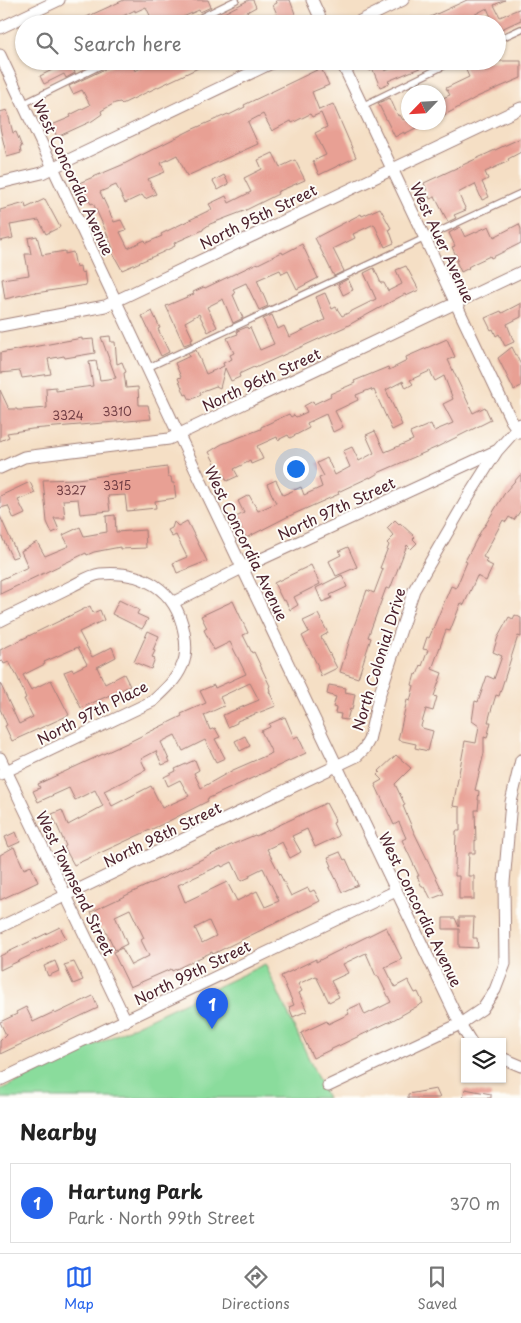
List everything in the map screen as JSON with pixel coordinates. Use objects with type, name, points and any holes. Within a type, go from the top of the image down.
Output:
[{"type":"street","points":[[27,15],[59,0]]},
{"type":"street","points":[[312,0],[319,15]]},
{"type":"street","points":[[372,15],[403,0]]},
{"type":"street","points":[[0,28],[15,21]]},
{"type":"street","name":"West Concordia Avenue","points":[[0,55],[336,766],[460,1024],[469,1038]]},
{"type":"street","points":[[0,183],[42,173],[257,70]]},
{"type":"street","name":"West Auer Avenue","points":[[345,70],[455,304],[519,429]]},
{"type":"street","name":"North 95th Street","points":[[0,326],[105,306],[521,108]]},
{"type":"street","name":"North 96th Street","points":[[0,468],[24,457],[169,439],[521,272]]},
{"type":"street","name":"North Colonial Drive","points":[[336,766],[357,756],[369,740],[379,696],[414,590],[497,451],[519,429]]},
{"type":"street","name":"North 97th Street","points":[[174,602],[242,568],[497,451]]},
{"type":"street","points":[[0,621],[97,574],[120,573],[143,579],[158,587],[174,602]]},
{"type":"street","name":"North 97th Place","points":[[3,773],[153,701],[169,686],[183,664],[186,643],[182,623],[174,602]]},
{"type":"street","name":"West Townsend Street","points":[[0,758],[3,773],[66,896],[126,1021]]},
{"type":"street","points":[[328,1086],[460,1024],[482,1008],[495,990],[505,964],[504,882],[511,802],[521,760]]},
{"type":"street","name":"North 98th Street","points":[[0,927],[336,766]]},
{"type":"street","name":"North 99th Street","points":[[0,1080],[396,891]]},
{"type":"street","points":[[506,1060],[521,1066]]},
{"type":"lane","points":[[205,15],[236,0]]},
{"type":"lane","points":[[506,36],[521,29]]},
{"type":"lane","points":[[22,104],[92,70]]},
{"type":"lane","points":[[362,106],[436,70]]},
{"type":"lane","points":[[147,368],[521,193]]},
{"type":"green space","points":[[265,964],[327,1098],[0,1098],[0,1090]]},
{"type":"building","points":[[124,0],[208,0],[211,7],[188,15],[150,15],[146,7],[125,15],[91,15]]},
{"type":"building","points":[[249,0],[253,0],[256,7],[241,15],[220,15]]},
{"type":"building","points":[[276,0],[290,0],[295,15],[275,15],[277,14],[273,5],[277,3]]},
{"type":"building","points":[[467,0],[505,0],[494,5],[499,15],[490,15],[487,8],[474,15],[434,15]]},
{"type":"building","points":[[521,8],[521,20],[506,27],[505,15]]},
{"type":"building","points":[[506,61],[521,61],[521,78],[477,97],[446,114],[446,97],[450,95],[446,88],[469,77],[466,70],[506,70]]},
{"type":"building","points":[[52,70],[74,70],[75,73],[66,78],[64,74],[44,84],[40,76]]},
{"type":"building","points":[[103,70],[194,70],[122,104],[120,102],[115,103],[101,111],[102,114],[92,121],[57,137],[52,125],[71,117],[70,115],[90,105],[82,90],[73,94],[69,86]]},
{"type":"building","points":[[317,70],[322,70],[329,85],[312,92],[319,110],[333,104],[356,157],[319,175],[313,161],[326,155],[315,133],[327,127],[321,113],[312,117],[310,114],[272,131],[263,114],[248,122],[258,144],[187,176],[177,155],[161,163],[165,172],[148,179],[156,194],[145,199],[142,195],[125,203],[116,185],[100,192],[114,222],[121,220],[126,230],[120,232],[128,248],[145,240],[146,243],[162,236],[161,234],[212,209],[209,204],[226,196],[229,203],[251,192],[244,178],[262,169],[258,160],[273,153],[280,167],[295,160],[305,180],[277,192],[278,194],[244,211],[210,224],[203,230],[174,243],[175,246],[122,270],[112,252],[114,251],[93,203],[91,204],[79,183],[122,165],[191,130],[229,115],[245,107],[244,105]]},
{"type":"building","points":[[373,70],[415,70],[388,81],[390,83],[380,87]]},
{"type":"building","points":[[390,98],[398,116],[401,117],[401,130],[412,130],[395,137],[378,103]]},
{"type":"building","points":[[7,110],[13,133],[16,132],[22,147],[20,147],[21,153],[7,157],[0,128],[0,112]]},
{"type":"building","points":[[521,138],[521,152],[508,159],[509,161],[485,172],[488,179],[482,182],[489,197],[482,200],[475,184],[458,193],[466,210],[454,215],[456,218],[448,222],[435,197],[430,199],[424,183]]},
{"type":"building","points":[[224,175],[229,184],[218,190],[213,181]]},
{"type":"building","points":[[45,199],[60,227],[46,234],[39,220],[10,225],[13,238],[0,241],[0,210],[25,203],[26,208]]},
{"type":"building","points":[[380,208],[391,228],[389,229],[394,243],[385,247],[374,224],[353,234],[355,238],[333,249],[344,271],[334,276],[315,238],[361,214],[362,216]]},
{"type":"building","points":[[519,224],[521,243],[491,258],[490,256],[475,263],[461,272],[452,247],[455,246],[449,233],[460,227],[465,237],[489,226],[494,237]]},
{"type":"building","points":[[37,236],[42,255],[65,251],[65,254],[73,252],[76,267],[80,266],[81,273],[84,272],[86,285],[35,292],[5,299],[2,279],[29,275],[25,254],[31,254],[28,238]]},
{"type":"building","points":[[302,244],[318,278],[297,289],[288,271],[282,274],[280,270],[257,280],[268,306],[259,310],[246,283],[233,289],[235,294],[233,295],[243,318],[233,323],[223,299],[207,307],[217,327],[208,332],[199,314],[185,322],[193,339],[191,340],[192,342],[184,345],[166,306],[194,294],[193,292]]},
{"type":"building","points":[[406,266],[419,290],[406,296],[405,294],[345,327],[239,374],[240,377],[231,381],[225,368],[220,388],[216,386],[200,392],[201,395],[190,400],[187,394],[185,395],[178,378],[181,377],[175,363],[190,356],[188,354],[196,350],[206,374],[224,366],[223,363],[232,359],[230,355],[234,353],[227,338],[238,334],[237,331],[250,327],[260,350],[274,344],[263,319],[272,315],[278,329],[284,326],[289,337],[325,320],[316,297],[325,293],[332,309],[336,307],[342,316],[376,299],[364,273],[374,268],[381,283],[384,283],[388,291],[402,284],[396,270]]},
{"type":"building","points":[[348,279],[353,290],[343,295],[338,284]]},
{"type":"building","points":[[521,303],[521,317],[507,324],[514,342],[505,346],[499,334],[496,336],[493,329],[491,330],[485,318],[501,311],[502,313]]},
{"type":"building","points":[[152,311],[169,352],[161,356],[142,316]]},
{"type":"building","points":[[110,336],[111,342],[115,342],[117,364],[122,362],[126,372],[124,373],[126,388],[138,387],[139,405],[148,405],[151,419],[32,429],[7,433],[9,437],[0,441],[0,390],[9,409],[47,408],[46,388],[56,387],[56,391],[93,386],[89,362],[96,361],[100,380],[116,378],[101,337]]},
{"type":"building","points":[[82,338],[82,340],[93,339],[95,353],[48,359],[51,374],[22,378],[20,371],[0,373],[0,353]]},
{"type":"building","points":[[447,339],[455,357],[448,360],[473,413],[485,407],[491,420],[338,492],[339,494],[246,538],[236,517],[244,513],[238,501],[249,495],[258,511],[276,503],[267,484],[276,480],[283,495],[301,487],[304,495],[322,487],[319,478],[324,476],[317,463],[327,458],[335,475],[350,467],[343,451],[352,447],[359,461],[374,453],[366,435],[375,431],[385,452],[413,440],[410,433],[431,424],[434,431],[453,423],[443,404],[453,399],[444,376],[435,381],[430,371],[410,380],[413,384],[406,388],[403,381],[386,390],[402,425],[392,430],[374,390],[372,391],[371,389],[356,395],[358,400],[335,411],[343,427],[333,432],[326,414],[307,423],[309,428],[290,438],[288,435],[278,440],[277,437],[257,446],[263,459],[251,464],[250,461],[234,469],[238,476],[227,481],[209,452],[222,444],[261,429],[261,427],[289,414],[291,417],[294,415],[296,417],[307,412],[304,406],[313,401],[314,404],[331,396],[330,394],[355,383],[354,381],[388,367],[389,370],[407,361],[406,357]]},
{"type":"building","points":[[512,347],[521,365],[521,386],[514,390],[498,358]]},
{"type":"building","points":[[167,467],[168,477],[171,477],[172,483],[174,483],[176,498],[155,501],[156,508],[127,511],[125,495],[108,496],[110,511],[80,514],[78,499],[63,500],[65,518],[54,518],[59,530],[52,533],[47,522],[43,480],[77,479]]},
{"type":"building","points":[[521,474],[521,510],[514,520],[509,517],[506,522],[503,520],[483,557],[487,559],[485,562],[493,566],[486,581],[477,576],[464,605],[461,603],[450,631],[446,630],[432,669],[442,673],[434,696],[437,697],[433,711],[426,709],[421,726],[433,731],[428,751],[415,748],[416,744],[398,740],[407,700],[410,701],[414,686],[412,685],[415,674],[417,675],[422,666],[428,650],[423,649],[427,637],[429,638],[451,586],[456,588],[467,562],[465,561],[483,527],[506,491]]},
{"type":"building","points":[[30,482],[35,493],[18,500],[25,514],[14,519],[8,506],[0,508],[0,496]]},
{"type":"building","points":[[115,515],[116,532],[145,530],[146,548],[120,549],[120,547],[87,555],[86,553],[0,594],[0,580],[28,567],[21,551],[37,542],[45,556],[69,546],[63,535],[80,527],[84,536],[107,532],[106,516]]},
{"type":"building","points":[[0,516],[18,556],[12,558],[0,533]]},
{"type":"building","points":[[395,520],[415,537],[413,539],[417,543],[411,549],[407,545],[390,589],[386,588],[368,637],[371,638],[358,678],[340,672],[367,590],[374,593],[383,569],[380,568],[389,545],[387,543],[394,536],[387,528]]},
{"type":"building","points":[[187,521],[207,561],[177,573],[173,563],[187,557],[176,535],[172,537],[168,530],[172,528],[174,522],[178,526]]},
{"type":"building","points":[[348,547],[357,567],[336,576],[329,561],[341,555],[339,551]]},
{"type":"building","points":[[311,565],[320,584],[294,597],[298,605],[290,610],[274,583]]},
{"type":"building","points":[[342,575],[347,587],[330,595],[332,598],[322,602],[316,588]]},
{"type":"building","points":[[119,600],[139,610],[137,614],[148,619],[142,629],[112,614]]},
{"type":"building","points":[[233,601],[248,633],[243,635],[252,653],[254,652],[270,686],[269,691],[276,706],[237,721],[237,723],[228,727],[223,715],[259,700],[250,683],[220,697],[224,706],[204,715],[210,730],[215,728],[220,737],[215,739],[225,758],[216,762],[205,740],[183,751],[175,735],[161,742],[170,762],[162,765],[156,751],[141,759],[146,770],[104,791],[112,806],[151,786],[162,808],[189,796],[180,780],[168,786],[164,777],[176,771],[175,769],[195,760],[199,770],[194,773],[201,788],[233,770],[272,753],[261,731],[270,727],[269,724],[285,717],[294,738],[298,736],[306,753],[207,799],[208,801],[165,823],[74,865],[64,847],[66,846],[52,814],[62,810],[68,825],[103,806],[95,790],[75,800],[69,788],[38,802],[33,791],[40,788],[38,784],[127,743],[206,703],[200,691],[214,685],[215,688],[246,674],[230,642],[214,650],[204,630],[207,628],[201,616]]},
{"type":"building","points":[[90,606],[93,613],[100,610],[104,620],[79,632],[92,657],[112,647],[116,657],[97,667],[105,684],[124,674],[130,686],[81,708],[64,672],[72,669],[73,671],[87,664],[78,647],[44,662],[45,664],[23,675],[31,690],[51,680],[69,715],[12,741],[0,709],[0,683],[19,724],[33,717],[24,699],[26,698],[18,678],[9,662],[4,664],[3,661],[0,662],[0,650]]},
{"type":"building","points":[[318,614],[328,633],[321,637],[337,668],[321,676],[318,666],[302,636],[309,632],[303,621]]},
{"type":"building","points":[[515,615],[521,618],[521,637],[518,636],[499,696],[496,695],[491,711],[488,722],[491,722],[487,738],[484,737],[484,753],[475,790],[479,791],[478,810],[475,810],[476,841],[475,853],[469,853],[468,876],[474,876],[474,899],[459,899],[459,876],[455,876],[455,866],[456,831],[460,831],[460,807],[453,806],[465,741],[476,743],[479,726],[472,721],[475,701],[478,702],[487,676],[494,679],[502,656],[493,652],[498,637],[509,617],[513,619]]},
{"type":"building","points":[[148,631],[159,636],[153,650],[155,651],[152,657],[155,658],[151,669],[134,662]]},
{"type":"building","points":[[329,685],[346,688],[345,692],[355,694],[352,710],[350,709],[347,720],[340,719],[341,714],[335,713],[336,708],[333,707],[336,697],[327,694]]},
{"type":"building","points":[[245,736],[250,746],[240,751],[235,741]]},
{"type":"building","points":[[396,755],[411,768],[395,784],[405,805],[403,806],[413,830],[444,894],[431,899],[424,887],[422,887],[417,876],[419,876],[402,840],[406,838],[399,822],[394,825],[375,784],[382,780],[377,775],[379,771]]},
{"type":"building","points":[[326,803],[334,818],[335,822],[333,823],[339,836],[315,847],[307,829],[292,836],[301,852],[290,858],[282,842],[267,849],[291,896],[308,888],[310,892],[314,890],[320,901],[213,954],[212,952],[172,971],[171,969],[130,987],[113,952],[122,948],[131,965],[149,956],[141,940],[144,938],[130,909],[115,916],[127,944],[115,950],[104,927],[100,930],[91,912],[231,845],[256,836]],"holes":[[[232,862],[241,881],[263,868],[279,901],[265,907],[257,891],[237,901],[227,882],[185,902],[178,885],[221,865],[222,867]],[[209,921],[216,936],[202,943],[195,928]]]},
{"type":"building","points":[[16,832],[20,842],[9,847],[5,837]]},
{"type":"building","points":[[14,847],[24,869],[31,866],[38,882],[0,900],[0,855]]},
{"type":"building","points":[[340,852],[344,860],[346,859],[358,885],[342,892],[330,867],[332,866],[328,857]]},
{"type":"building","points":[[459,917],[474,917],[473,938],[477,938],[478,948],[459,947],[459,929],[443,929],[443,918],[455,918],[459,927]]},
{"type":"building","points":[[60,927],[66,938],[0,970],[0,956]]},
{"type":"building","points":[[386,927],[402,959],[385,967],[395,987],[408,980],[415,993],[418,992],[423,1003],[393,1020],[313,1058],[301,1033],[327,1021],[328,1024],[349,1014],[347,1010],[360,1004],[365,1015],[391,1002],[378,976],[376,976],[366,953],[343,964],[348,973],[331,981],[339,997],[329,1002],[316,976],[298,984],[302,991],[299,993],[307,1011],[293,1017],[289,1007],[294,1005],[281,976],[316,959],[316,962]]},
{"type":"building","points":[[55,961],[59,971],[48,976],[44,966]]},
{"type":"building","points":[[74,962],[83,980],[73,984],[64,965]]},
{"type":"building","points":[[93,996],[98,1008],[0,1054],[0,1041],[6,1035],[0,1022],[17,1014],[16,1012],[26,1007],[33,1022]]},
{"type":"building","points":[[436,1089],[440,1098],[408,1098],[408,1094]]},
{"type":"building","points":[[465,1089],[491,1094],[491,1098],[463,1098]]},
{"type":"place","name":"Hartung Park","points":[[212,1029]]}]
